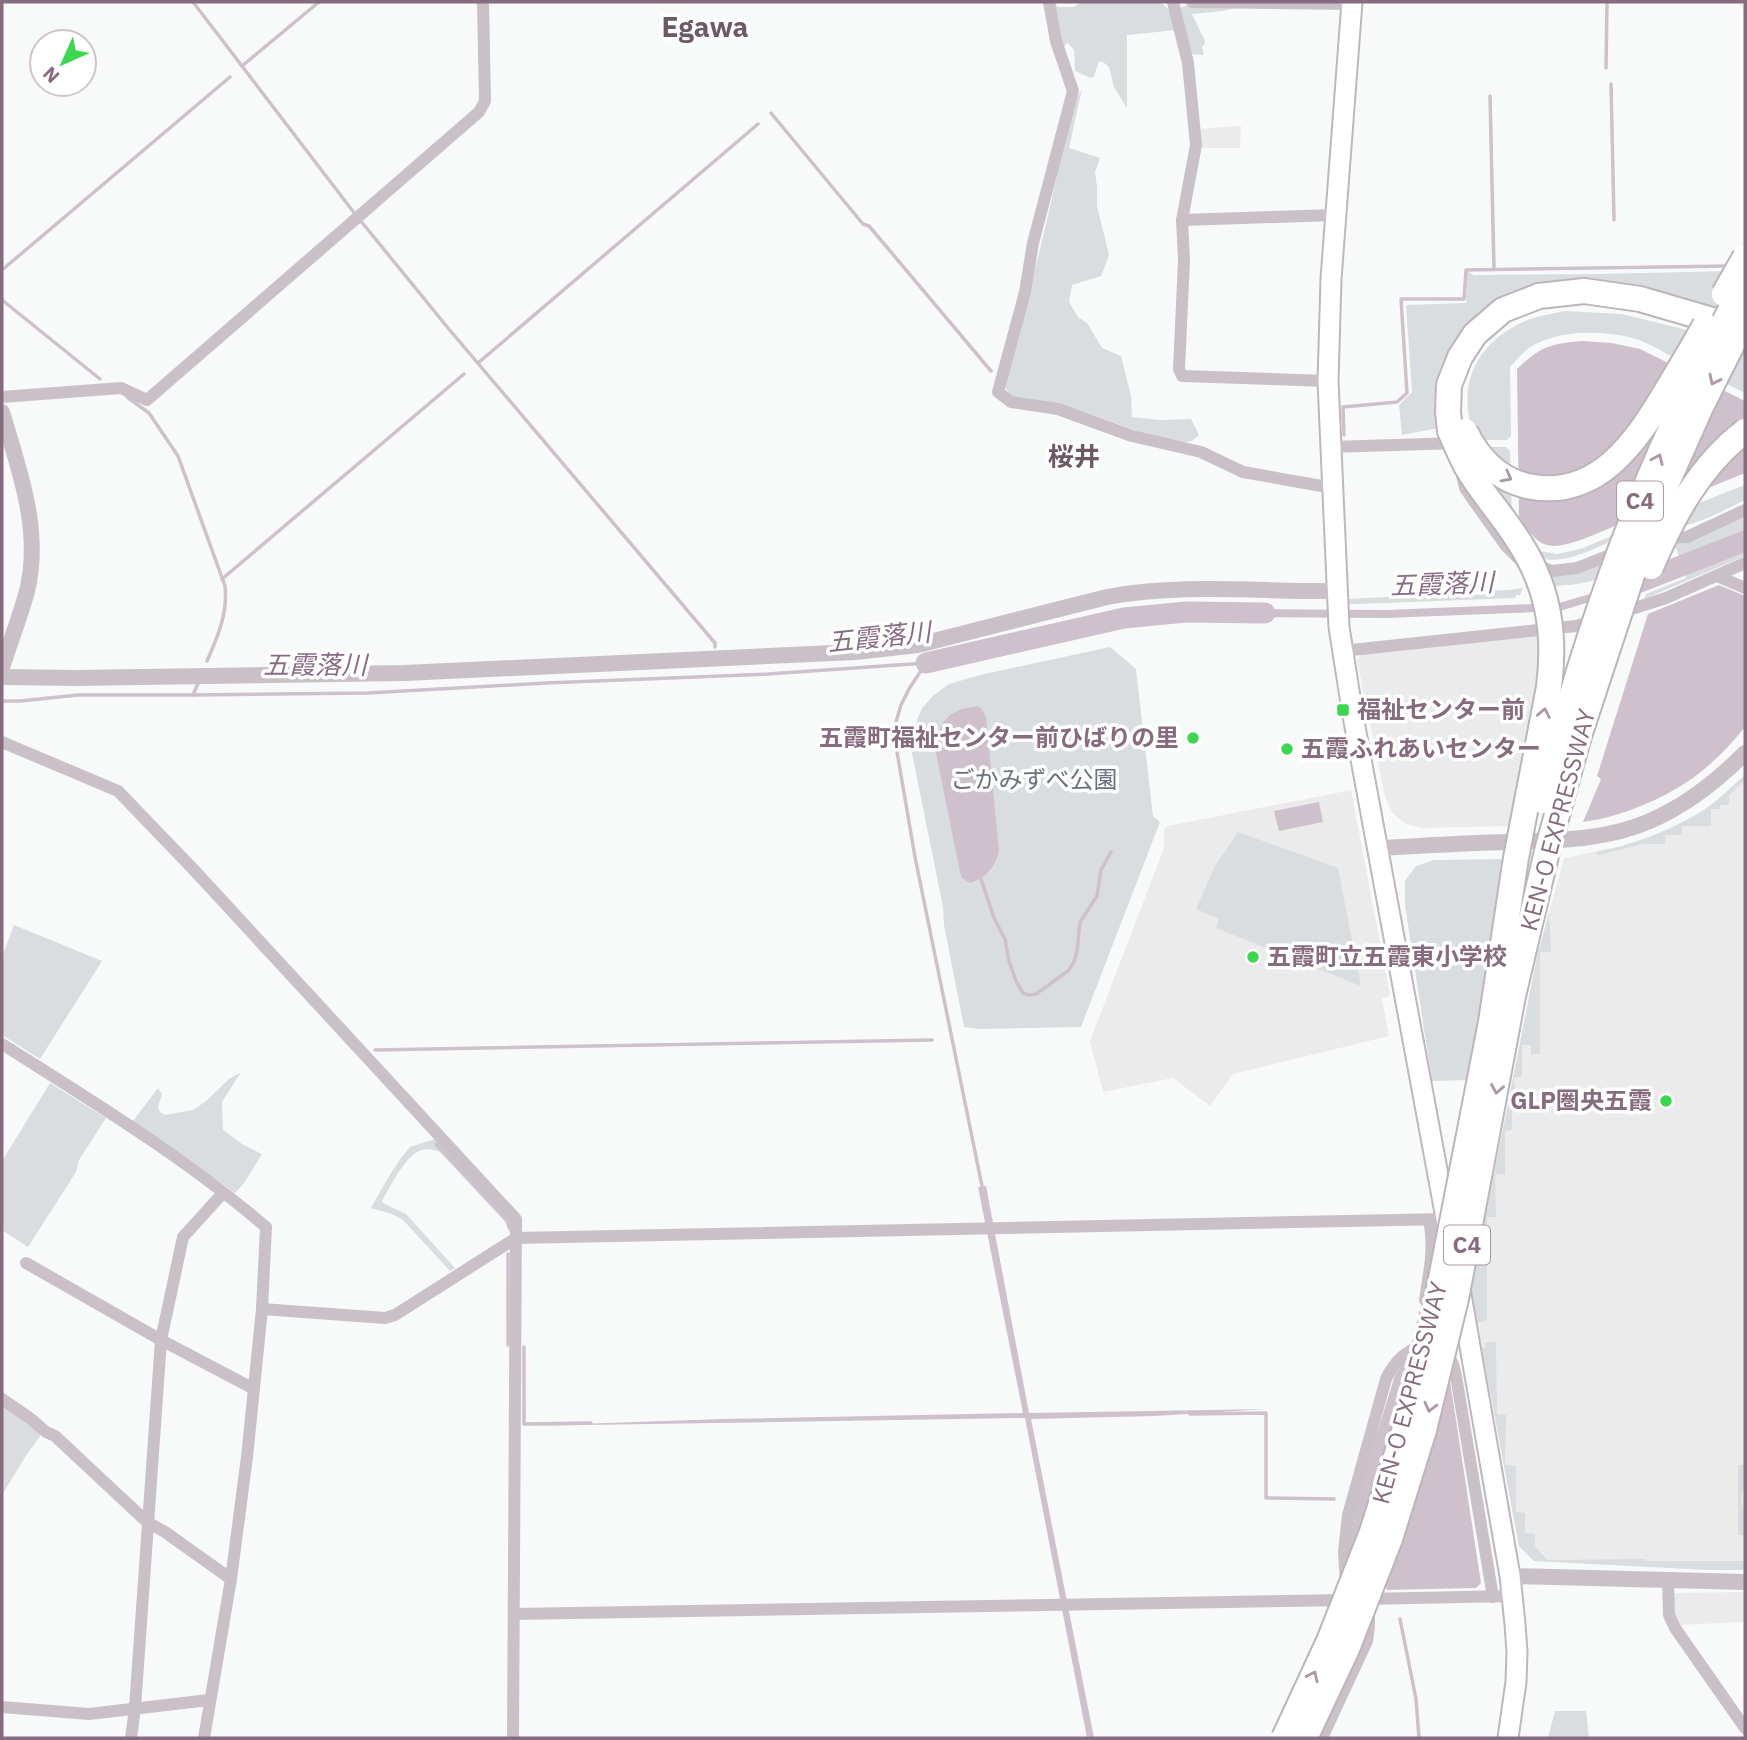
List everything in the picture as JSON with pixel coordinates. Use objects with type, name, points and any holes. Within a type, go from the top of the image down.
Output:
[{"type":"highway","points":[[1745,257],[1639,435],[1623,454],[1594,476],[1578,483],[1539,488],[1505,478],[1481,457],[1457,429],[1448,412],[1449,385],[1460,358],[1475,334],[1503,310],[1539,296],[1584,291],[1640,299],[1745,330]]},
{"type":"highway","name":"KEN-O EXPRESSWAY","points":[[1284,1738],[1329,1641],[1372,1532],[1406,1425],[1438,1294],[1508,942],[1560,730],[1597,611],[1643,492],[1689,390],[1745,281]]},
{"type":"highway","points":[[1491,1022],[1516,858],[1549,687],[1552,636],[1544,592],[1528,555],[1472,475],[1458,449],[1457,429],[1467,368],[1478,350],[1509,319],[1538,307],[1584,301],[1636,309],[1745,341]]},
{"type":"highway","name":"KEN-O EXPRESSWAY","points":[[1305,1738],[1347,1649],[1390,1539],[1424,1430],[1456,1299],[1516,982],[1578,736],[1637,560],[1663,492],[1700,409],[1745,320]]},
{"type":"highway","points":[[1578,736],[1598,702],[1626,626],[1671,522],[1712,461],[1745,431]]},
{"type":"main road","points":[[1352,3],[1335,215],[1328,381],[1339,627],[1438,1220],[1469,1337],[1510,1576],[1503,1596],[1517,1652],[1516,1682],[1508,1738]]},
{"type":"street","points":[[2,397],[121,388],[147,400],[479,112],[485,102],[483,2]]},
{"type":"street","points":[[1049,2],[1056,41],[1073,91],[998,392],[1011,402],[1058,409],[1132,436],[1201,452],[1243,472],[1333,488]]},
{"type":"street","points":[[1173,2],[1188,63],[1196,145],[1182,220],[1184,260],[1179,369],[1182,376],[1328,381]]},
{"type":"street","points":[[1192,2],[1352,3]]},
{"type":"street","points":[[1182,220],[1335,215]]},
{"type":"street","points":[[2,412],[26,494],[32,551],[27,589],[2,668]]},
{"type":"street","points":[[1330,446],[1463,443],[1463,479],[1471,498],[1506,546],[1519,559],[1552,571],[1577,568],[1653,538],[1687,537],[1745,510]]},
{"type":"street","points":[[1342,651],[1576,626],[1666,598],[1745,563]]},
{"type":"street","points":[[1717,576],[1745,588]]},
{"type":"street","points":[[2,677],[405,673],[855,652],[931,642],[1137,591],[1172,589],[1337,595]]},
{"type":"street","points":[[2,742],[118,791],[516,1219],[513,1738]]},
{"type":"street","points":[[1378,848],[1567,840],[1618,832],[1649,821],[1692,798],[1713,783],[1745,753]]},
{"type":"street","points":[[2,1044],[133,1127],[265,1227],[262,1309],[254,1389],[231,1579],[204,1738]]},
{"type":"street","points":[[131,1738],[161,1340],[183,1237],[223,1193]]},
{"type":"street","points":[[262,1309],[385,1318],[395,1315],[516,1238],[1438,1220],[1425,1311],[1428,1326],[1448,1354],[1456,1376],[1503,1596],[514,1614]]},
{"type":"street","points":[[26,1263],[254,1389]]},
{"type":"street","points":[[1348,1600],[1343,1552],[1348,1515],[1386,1379],[1399,1358],[1434,1338]]},
{"type":"street","points":[[2,1399],[55,1436],[147,1522],[231,1579]]},
{"type":"street","points":[[1510,1576],[1745,1582]]},
{"type":"street","points":[[1668,1579],[1669,1615],[1675,1628],[1745,1728]]},
{"type":"street","points":[[1322,1738],[1367,1641],[1369,1599]]},
{"type":"street","points":[[2,1707],[89,1714],[209,1700]]},
{"type":"shaded area","points":[[1241,126],[1240,148],[1200,148],[1196,129]]},
{"type":"shaded area","points":[[1582,341],[1612,343],[1640,349],[1745,401],[1745,473],[1581,540],[1552,546],[1539,541],[1519,519],[1517,369],[1546,348]]},
{"type":"shaded area","points":[[1745,531],[1745,547],[1685,572],[1679,557]]},
{"type":"shaded area","points":[[1621,585],[1619,593],[1560,611],[1387,618],[1237,617],[1238,609],[1387,610],[1559,603]]},
{"type":"shaded area","points":[[1719,585],[1745,596],[1745,727],[1708,766],[1665,795],[1631,810],[1583,822],[1601,779],[1597,776],[1648,614]]},
{"type":"shaded area","points":[[1540,635],[1542,689],[1513,826],[1422,828],[1406,824],[1392,812],[1385,797],[1357,660],[1362,653]]},
{"type":"shaded area","points":[[977,706],[986,717],[999,851],[989,871],[970,883],[962,878],[960,872],[935,748],[940,728],[951,714]]},
{"type":"shaded area","name":"GLP圏央五霞","points":[[1745,775],[1745,1570],[1534,1561],[1519,1546],[1471,1291],[1537,957],[1564,858],[1623,846],[1656,835],[1700,813]]},
{"type":"shaded area","name":"五霞町立五霞東小学校","points":[[1351,790],[1390,995],[1382,999],[1389,1036],[1233,1074],[1210,1106],[1173,1078],[1103,1092],[1090,1041],[1164,848],[1164,829],[1168,826]]},
{"type":"shaded area","points":[[1319,802],[1323,822],[1279,831],[1274,811]]},
{"type":"shaded area","points":[[986,1186],[1029,1413],[1267,1409],[1155,1416],[1031,1419],[1094,1738],[1087,1738],[1025,1418],[520,1426],[1023,1413],[978,1187]]},
{"type":"shaded area","points":[[1428,1346],[1446,1367],[1450,1381],[1481,1583],[1476,1588],[1387,1590],[1385,1584],[1348,1558],[1356,1501],[1395,1375],[1403,1363]]},
{"type":"shaded area","points":[[1745,1592],[1745,1622],[1679,1625],[1674,1616],[1675,1593]]},
{"type":"green space","points":[[1051,2],[1055,2],[1057,7],[1074,7],[1081,2],[1159,2],[1169,10],[1177,30],[1127,35],[1127,108],[1114,87],[1109,67],[1103,62],[1099,61],[1094,76],[1090,78],[1075,71],[1074,50],[1067,42],[1062,52]]},
{"type":"green space","points":[[1181,7],[1239,7],[1192,14],[1205,41],[1202,47],[1204,55],[1189,54]]},
{"type":"green space","points":[[1082,89],[1069,148],[1100,158],[1095,172],[1097,206],[1109,255],[1101,276],[1072,285],[1069,302],[1078,317],[1087,323],[1102,348],[1121,356],[1131,396],[1132,417],[1191,419],[1198,433],[1192,441],[1151,436],[1093,415],[1020,402],[1005,386],[1067,128]]},
{"type":"green space","points":[[1467,271],[1474,275],[1731,271],[1745,325],[1656,298],[1492,309],[1444,427],[1402,435],[1399,405],[1412,392],[1406,305],[1466,303]]},
{"type":"green space","points":[[1565,311],[1622,314],[1695,332],[1678,360],[1638,340],[1613,334],[1575,333],[1539,342],[1526,350],[1510,367],[1511,436],[1507,440],[1476,440],[1467,404],[1468,387],[1481,356],[1492,343],[1523,322]]},
{"type":"green space","points":[[1743,347],[1745,348],[1745,393],[1725,383]]},
{"type":"green space","points":[[1469,447],[1506,447],[1510,451],[1512,522],[1540,551],[1557,554],[1580,549],[1745,485],[1745,500],[1697,522],[1676,527],[1643,529],[1578,555],[1547,559],[1530,555],[1513,545],[1471,489],[1467,474]]},
{"type":"green space","points":[[1745,515],[1745,531],[1679,557],[1676,548],[1664,553],[1670,542]]},
{"type":"green space","points":[[1745,547],[1745,556],[1644,599],[1646,594],[1686,578],[1685,572]]},
{"type":"green space","points":[[1605,562],[1599,579],[1580,583],[1548,586],[1542,572]]},
{"type":"green space","points":[[1523,588],[1515,598],[1348,604],[1348,599],[1441,594],[1477,595],[1480,591]]},
{"type":"green space","name":"ごかみずべ公園","points":[[1110,647],[1136,669],[1153,816],[1160,822],[1081,1027],[964,1027],[910,743],[913,730],[922,708],[949,684]]},
{"type":"green space","points":[[1745,775],[1745,780],[1729,795],[1729,805],[1711,809],[1711,826],[1682,826],[1682,835],[1665,835],[1665,844],[1643,844],[1598,855],[1596,852],[1649,837],[1687,820],[1711,805]]},
{"type":"green space","points":[[1238,832],[1338,868],[1361,986],[1216,928],[1219,919],[1196,909],[1215,866]]},
{"type":"green space","points":[[1508,859],[1470,1080],[1432,1081],[1405,905],[1405,881],[1416,866],[1434,860]]},
{"type":"green space","points":[[1549,913],[1551,952],[1540,952],[1540,1054],[1531,1054],[1531,1045],[1522,1045],[1522,1076],[1514,1078],[1512,1130],[1505,1131],[1505,1174],[1495,1175],[1496,1217],[1487,1217],[1487,1320],[1477,1323],[1471,1291],[1537,957]]},
{"type":"green space","points":[[14,925],[102,961],[40,1059],[2,1035],[2,957]]},
{"type":"green space","points":[[241,1072],[222,1102],[223,1130],[262,1154],[235,1193],[133,1121],[158,1088],[162,1094],[158,1107],[160,1112],[165,1115],[193,1110]]},
{"type":"green space","points":[[50,1083],[106,1118],[79,1160],[76,1172],[28,1247],[2,1230],[2,1161]]},
{"type":"green space","points":[[438,1138],[511,1219],[512,1228],[509,1232],[505,1222],[440,1152],[426,1149],[416,1153],[399,1172],[382,1201],[406,1214],[455,1268],[450,1271],[403,1220],[371,1208],[410,1147]]},
{"type":"green space","points":[[1496,1342],[1497,1414],[1506,1415],[1506,1465],[1516,1466],[1516,1512],[1525,1513],[1525,1533],[1535,1534],[1535,1546],[1547,1560],[1745,1561],[1745,1570],[1534,1561],[1519,1546],[1482,1348],[1486,1347],[1485,1343]]},
{"type":"green space","points":[[6,1404],[40,1431],[40,1436],[2,1495],[2,1410]]},
{"type":"green space","points":[[1744,1461],[1745,1479],[1741,1500],[1745,1513],[1745,1535],[1738,1535],[1738,1465],[1744,1465]]},
{"type":"green space","points":[[1555,1711],[1586,1711],[1589,1738],[1548,1738]]},
{"type":"waterway","points":[[193,2],[355,214]]},
{"type":"waterway","points":[[242,66],[319,2]]},
{"type":"waterway","points":[[1606,68],[1607,2]]},
{"type":"waterway","points":[[2,270],[230,77]]},
{"type":"waterway","points":[[1611,84],[1614,220]]},
{"type":"waterway","points":[[1490,96],[1494,269]]},
{"type":"waterway","points":[[771,113],[991,371]]},
{"type":"waterway","points":[[478,363],[758,124]]},
{"type":"waterway","points":[[360,220],[715,643],[715,647]]},
{"type":"waterway","points":[[1344,435],[1343,407],[1397,402],[1407,393],[1401,299],[1464,299],[1466,270],[1729,266]]},
{"type":"waterway","points":[[2,298],[100,379]]},
{"type":"waterway","points":[[222,579],[464,374]]},
{"type":"waterway","points":[[127,397],[149,413],[178,456],[225,586],[224,615],[207,661]]},
{"type":"waterway","name":"五霞落川","points":[[1617,591],[1745,541]]},
{"type":"waterway","name":"五霞落川","points":[[926,663],[1124,618],[1186,612],[1265,613]]},
{"type":"waterway","points":[[926,663],[901,705],[896,722],[896,746],[915,857],[983,1191]]},
{"type":"waterway","name":"五霞落川","points":[[2,701],[78,695],[368,693],[768,674],[926,663]]},
{"type":"waterway","points":[[193,695],[199,681]]},
{"type":"waterway","points":[[981,879],[994,918],[1005,939],[1016,981],[1023,993],[1036,994],[1068,971],[1074,962],[1080,922],[1097,896],[1101,870],[1111,852]]},
{"type":"waterway","points":[[375,1050],[932,1040]]},
{"type":"waterway","points":[[436,1144],[508,1221],[509,1227]]},
{"type":"waterway","points":[[508,1254],[508,1345]]},
{"type":"waterway","points":[[524,1347],[524,1424],[591,1423]]},
{"type":"waterway","points":[[1190,1414],[1266,1413],[1266,1498],[1334,1499]]},
{"type":"waterway","points":[[1400,1619],[1416,1699],[1419,1738]]},
{"type":"place","name":"福祉センター前","points":[[1343,710]]},
{"type":"place","name":"五霞町福祉センター前ひばりの里","points":[[1193,738]]},
{"type":"place","name":"五霞ふれあいセンター","points":[[1287,749]]},
{"type":"place","name":"五霞町立五霞東小学校","points":[[1253,957]]},
{"type":"place","name":"GLP圏央五霞","points":[[1666,1101]]},
{"type":"district","name":"Egawa","points":[[705,27]]},
{"type":"district","name":"桜井","points":[[1074,457]]}]
